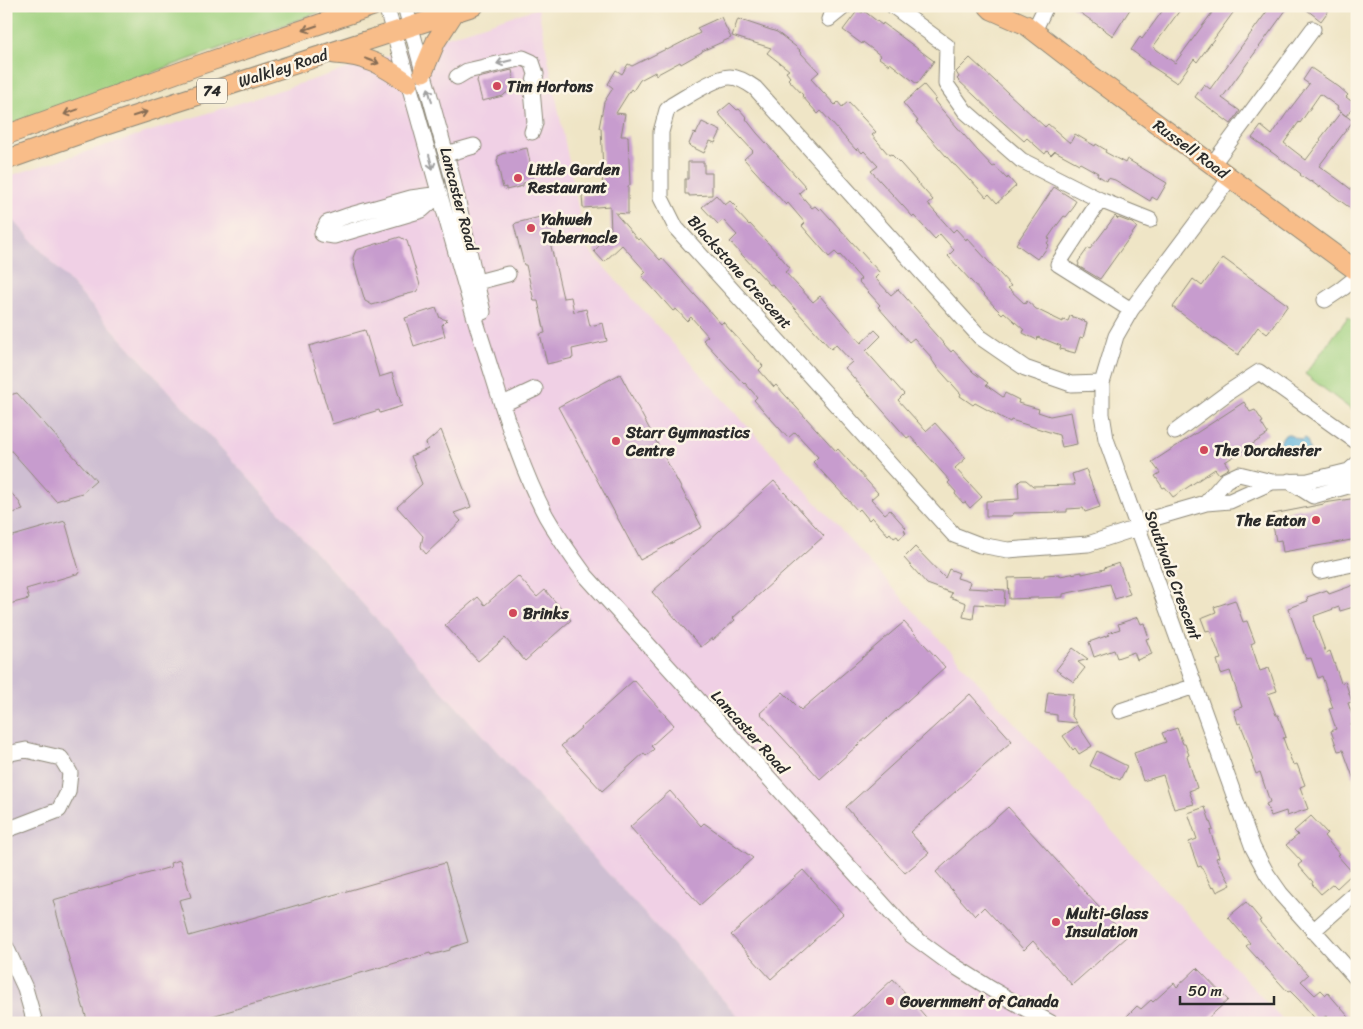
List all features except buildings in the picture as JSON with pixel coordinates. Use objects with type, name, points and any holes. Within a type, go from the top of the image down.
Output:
[{"type":"main road","name":"Walkley Road","points":[[6,135],[199,65],[373,6]]},
{"type":"main road","name":"Walkley Road","points":[[7,160],[94,128],[474,6]]},
{"type":"main road","name":"Russell Road","points":[[988,6],[992,10],[1030,28],[1063,55],[1357,271]]},
{"type":"main road","name":"Russell Road","points":[[1014,6],[1030,28]]},
{"type":"main road","points":[[423,72],[436,41],[454,13]]},
{"type":"main road","points":[[329,54],[351,55],[370,60],[408,83]]},
{"type":"street","name":"Lancaster Road","points":[[386,6],[402,29],[423,72],[446,154],[470,283]]},
{"type":"street","name":"Lancaster Road","points":[[405,6],[402,29],[408,83],[440,194],[470,283],[516,449],[555,532],[586,576],[911,935],[945,960],[983,984],[1051,1023]]},
{"type":"street","points":[[829,19],[845,6]]},
{"type":"street","points":[[893,6],[947,46],[946,84],[965,111],[1021,160],[1100,200],[1150,220]]},
{"type":"street","points":[[1030,28],[1046,6]]},
{"type":"street","points":[[1212,165],[1313,29]]},
{"type":"street","points":[[457,77],[467,71],[523,58],[532,62],[536,74],[532,90],[535,123],[532,132]]},
{"type":"street","name":"Blackstone Crescent","points":[[1102,384],[1071,384],[1025,368],[980,337],[755,88],[745,81],[730,77],[719,79],[672,105],[667,110],[661,132],[661,198],[676,228],[954,535],[980,545],[1008,550],[1088,544],[1137,528],[1151,519],[1206,503],[1230,501],[1272,482]]},
{"type":"street","points":[[446,154],[474,146]]},
{"type":"street","name":"Southvale Crescent","points":[[1230,178],[1131,310],[1116,336],[1102,384],[1102,414],[1106,439],[1253,848],[1267,874],[1281,894],[1357,979]]},
{"type":"street","points":[[440,194],[422,210],[334,236],[322,234],[327,223],[347,216],[411,198],[440,194]]},
{"type":"street","points":[[1100,200],[1058,264],[1131,310]]},
{"type":"street","points":[[470,283],[508,274]]},
{"type":"street","points":[[1325,300],[1357,277]]},
{"type":"street","points":[[1174,432],[1259,372],[1357,442]]},
{"type":"street","points":[[502,402],[535,389]]},
{"type":"street","points":[[1206,503],[1226,480],[1239,474],[1272,482],[1308,481],[1353,468]]},
{"type":"street","points":[[1320,571],[1357,563]]},
{"type":"street","points":[[1120,711],[1195,686]]},
{"type":"street","points":[[6,754],[26,750],[61,758],[70,773],[68,792],[59,810],[6,830]]},
{"type":"street","points":[[1313,931],[1357,892]]},
{"type":"street","points":[[6,947],[25,988],[35,1023]]},
{"type":"shaded area","points":[[538,8],[586,247],[1285,1023],[744,1023],[6,212],[6,177]]},
{"type":"shaded area","points":[[6,212],[744,1023],[6,1023]]},
{"type":"green space","points":[[6,6],[336,6],[6,126]]},
{"type":"green space","points":[[1348,317],[1357,324],[1357,414],[1305,374]]},
{"type":"water","points":[[1287,434],[1301,440],[1306,438],[1310,450],[1296,455],[1278,447],[1283,436]]},
{"type":"place","name":"Tim Hortons","points":[[497,86]]},
{"type":"place","name":"Little Garden Restaurant","points":[[518,178]]},
{"type":"place","name":"Yahweh Tabernacle","points":[[531,228]]},
{"type":"place","name":"Starr Gymnastics Centre","points":[[616,441]]},
{"type":"place","name":"The Dorchester","points":[[1204,450]]},
{"type":"place","name":"The Eaton","points":[[1316,520]]},
{"type":"place","name":"Brinks","points":[[513,613]]},
{"type":"place","name":"Multi-Glass Insulation","points":[[1056,922]]},
{"type":"place","name":"Government of Canada","points":[[890,1001]]}]
